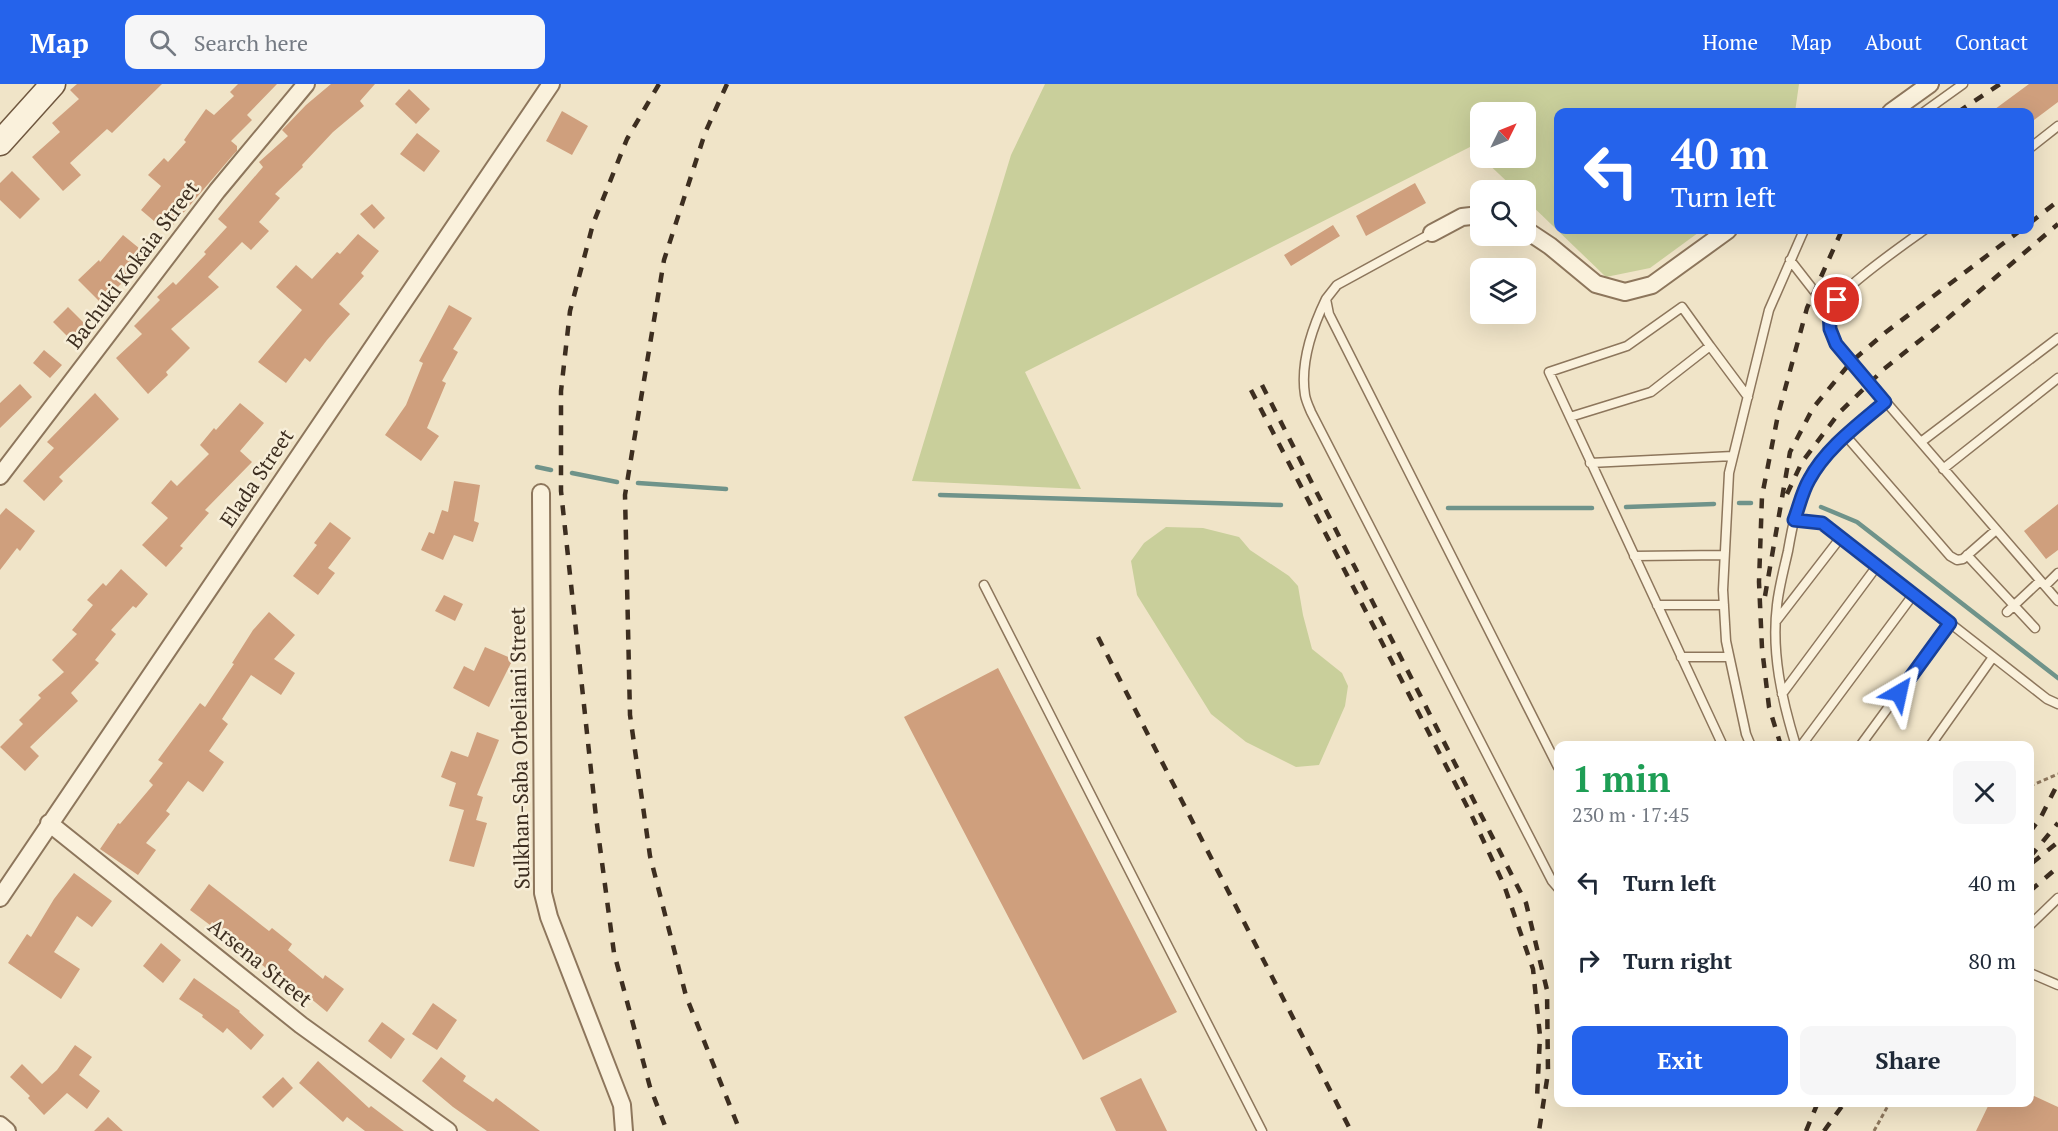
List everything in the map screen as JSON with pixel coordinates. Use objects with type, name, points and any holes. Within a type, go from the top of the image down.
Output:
[{"type":"main road","points":[[0,143],[43,87]]},
{"type":"street","name":"Bachuki Kokaia Street","points":[[0,476],[217,191],[306,84]]},
{"type":"street","points":[[1897,108],[1930,84]]},
{"type":"street","name":"Elada Street","points":[[0,898],[548,86]]},
{"type":"street","points":[[1432,233],[1462,217],[1470,216]]},
{"type":"street","points":[[1536,237],[1596,284],[1625,292],[1652,285],[1722,234]]},
{"type":"street","name":"Sulkhan-Saba Orbeliani Street","points":[[541,493],[543,893],[549,917],[622,1105],[624,1131]]},
{"type":"street","name":"Arsena Street","points":[[50,823],[301,1025],[448,1131]]},
{"type":"street","points":[[0,1125],[7,1131]]},
{"type":"lane","points":[[1930,108],[1963,84]]},
{"type":"lane","points":[[2034,145],[2058,126]]},
{"type":"lane","points":[[1432,233],[1337,285],[1326,298],[1319,314],[1304,370],[1305,396],[1554,883]]},
{"type":"lane","points":[[1749,741],[1726,641],[1724,555],[1729,473],[1769,310],[1802,234]]},
{"type":"lane","points":[[1829,310],[1845,291],[1919,234]]},
{"type":"lane","points":[[1790,260],[1829,310],[1830,329],[1836,344],[2058,601]]},
{"type":"lane","points":[[1326,298],[1329,314],[1554,759]]},
{"type":"lane","points":[[1721,741],[1549,372],[1627,346],[1682,307],[1748,397]]},
{"type":"lane","points":[[1921,442],[2058,338]]},
{"type":"lane","points":[[1570,417],[1651,392],[1710,346]]},
{"type":"lane","points":[[1943,468],[2058,378]]},
{"type":"lane","points":[[1796,741],[1785,710],[1777,662],[1777,606],[1794,520],[1808,480],[1824,458],[1885,402]]},
{"type":"lane","points":[[1846,436],[1950,556],[1957,560],[1967,555],[1996,530]]},
{"type":"lane","points":[[1590,464],[1733,456]]},
{"type":"lane","points":[[1794,520],[1822,523],[2047,699],[2058,704]]},
{"type":"lane","points":[[1777,621],[1841,537]]},
{"type":"lane","points":[[1634,556],[1724,555]]},
{"type":"lane","points":[[1967,555],[2035,628]]},
{"type":"lane","points":[[1782,694],[1877,566]]},
{"type":"lane","points":[[2007,612],[2058,573]]},
{"type":"lane","points":[[984,585],[1262,1131]]},
{"type":"lane","points":[[1802,741],[1914,595]]},
{"type":"lane","points":[[1657,605],[1724,605]]},
{"type":"lane","points":[[1864,741],[1950,623]]},
{"type":"lane","points":[[1681,657],[1729,657]]},
{"type":"lane","points":[[1934,741],[1993,657]]},
{"type":"lane","points":[[2034,921],[2058,898]]},
{"type":"lane","points":[[2034,975],[2058,985]]},
{"type":"path","points":[[2034,784],[2058,774]]},
{"type":"path","points":[[1874,1131],[1887,1107]]},
{"type":"green space","points":[[1045,84],[1799,84],[1796,108],[1554,108],[1554,227],[1536,210],[1536,180],[1505,180],[1493,168],[1536,168],[1536,102],[1470,102],[1470,147],[1025,372],[1081,489],[912,481],[1011,155]]},
{"type":"green space","points":[[1561,234],[1697,234],[1650,268],[1606,277]]},
{"type":"green space","points":[[1166,527],[1203,528],[1239,537],[1250,550],[1289,576],[1298,586],[1312,649],[1342,673],[1348,686],[1345,706],[1319,765],[1296,767],[1246,742],[1211,714],[1137,595],[1131,561],[1144,543]]},
{"type":"building","points":[[77,84],[162,84],[112,133],[107,129],[70,163],[81,175],[63,191],[32,157],[60,132],[52,123],[79,99],[70,90]]},
{"type":"building","points":[[238,84],[277,84],[247,115],[252,120],[231,141],[237,146],[237,151],[167,232],[141,210],[161,186],[148,175],[164,158],[168,162],[186,142],[184,140],[206,109],[214,115],[234,96],[230,92]]},
{"type":"building","points":[[331,84],[375,84],[360,101],[364,106],[333,132],[302,165],[303,167],[275,194],[280,198],[259,222],[269,231],[251,250],[242,242],[208,277],[219,287],[171,329],[190,348],[166,372],[168,375],[148,394],[116,358],[142,334],[134,326],[160,300],[157,297],[173,282],[176,285],[206,254],[204,252],[227,227],[218,219],[263,167],[259,162],[288,136],[282,130],[306,105]]},
{"type":"building","points":[[2029,84],[2058,84],[2058,102],[2034,120],[2034,108],[1996,108]]},
{"type":"building","points":[[409,89],[430,109],[416,124],[395,104]]},
{"type":"building","points":[[562,111],[588,126],[572,155],[546,141]]},
{"type":"building","points":[[417,133],[440,151],[424,172],[400,154]]},
{"type":"building","points":[[12,171],[40,199],[20,219],[0,200],[0,183]]},
{"type":"building","points":[[1415,183],[1426,203],[1366,236],[1356,216]]},
{"type":"building","points":[[372,204],[385,218],[374,229],[360,214]]},
{"type":"building","points":[[1333,225],[1340,236],[1291,266],[1284,255]]},
{"type":"building","points":[[358,234],[379,251],[361,273],[364,276],[339,304],[350,314],[310,362],[305,358],[286,383],[258,362],[302,310],[276,287],[296,265],[312,279],[337,252],[340,254]]},
{"type":"building","points":[[123,235],[145,253],[120,281],[122,283],[101,303],[78,280],[99,260],[100,262]]},
{"type":"building","points":[[449,305],[472,318],[453,349],[458,352],[442,381],[446,383],[427,428],[439,436],[421,461],[385,435],[406,405],[423,363],[419,361]]},
{"type":"building","points":[[68,307],[92,331],[77,346],[53,322]]},
{"type":"building","points":[[44,350],[62,365],[50,378],[33,363]]},
{"type":"building","points":[[20,384],[32,397],[0,428],[0,403]]},
{"type":"building","points":[[95,393],[119,419],[59,477],[63,481],[44,501],[23,481],[54,448],[47,442]]},
{"type":"building","points":[[240,403],[264,423],[240,451],[252,462],[205,510],[209,513],[180,546],[183,548],[166,567],[142,545],[168,518],[151,503],[171,480],[177,486],[209,454],[200,445]]},
{"type":"building","points":[[454,481],[480,485],[474,521],[479,523],[473,542],[454,535],[443,560],[421,550],[429,532],[434,534],[442,510],[448,512]]},
{"type":"building","points":[[2058,504],[2058,550],[2046,559],[2024,531]]},
{"type":"building","points":[[6,508],[35,531],[20,551],[17,548],[0,570],[0,515]]},
{"type":"building","points":[[330,522],[351,538],[328,568],[335,573],[318,595],[293,576],[317,545],[314,543]]},
{"type":"building","points":[[121,569],[148,594],[136,608],[133,606],[111,630],[116,634],[95,660],[99,663],[71,693],[78,701],[30,747],[39,756],[25,771],[0,747],[23,724],[19,720],[41,698],[38,695],[64,672],[52,660],[77,634],[72,630],[93,605],[87,600],[103,583],[106,586]]},
{"type":"building","points":[[444,595],[463,604],[455,621],[435,611]]},
{"type":"building","points":[[269,612],[295,635],[274,659],[295,673],[281,695],[251,675],[222,719],[228,724],[209,751],[224,762],[203,792],[188,781],[166,811],[170,814],[146,843],[156,850],[138,875],[100,849],[118,823],[120,824],[153,785],[149,781],[163,763],[158,760],[200,703],[205,707],[234,664],[232,663],[253,630]]},
{"type":"building","points":[[485,647],[513,659],[489,707],[453,688],[464,666],[474,671]]},
{"type":"building","points":[[998,668],[1177,1012],[1083,1060],[904,717]]},
{"type":"building","points":[[477,732],[499,740],[477,795],[483,797],[476,820],[487,823],[474,867],[449,861],[464,810],[449,806],[456,783],[441,777],[451,751],[468,757]]},
{"type":"building","points":[[74,873],[112,901],[92,927],[77,916],[54,952],[80,969],[61,999],[8,963],[27,934],[31,937],[54,899]]},
{"type":"building","points":[[209,884],[269,931],[272,928],[292,944],[288,950],[323,979],[325,975],[344,989],[327,1012],[274,968],[271,972],[224,931],[212,922],[210,925],[190,910]]},
{"type":"building","points":[[161,943],[181,960],[163,983],[143,966]]},
{"type":"building","points":[[194,978],[240,1011],[264,1035],[251,1050],[227,1028],[223,1033],[202,1017],[203,1015],[179,999]]},
{"type":"building","points":[[433,1003],[457,1020],[437,1050],[412,1034]]},
{"type":"building","points":[[382,1022],[405,1039],[391,1059],[368,1041]]},
{"type":"building","points":[[75,1045],[92,1057],[79,1075],[100,1091],[87,1109],[67,1093],[44,1115],[28,1098],[30,1096],[10,1077],[22,1064],[42,1084],[57,1070]]},
{"type":"building","points":[[441,1057],[466,1076],[463,1081],[493,1102],[496,1098],[540,1131],[487,1131],[453,1107],[422,1081]]},
{"type":"building","points":[[318,1061],[369,1108],[371,1106],[404,1131],[365,1131],[347,1117],[343,1122],[299,1083]]},
{"type":"building","points":[[283,1077],[293,1088],[273,1108],[262,1097]]},
{"type":"building","points":[[1141,1078],[1167,1131],[1116,1131],[1100,1098]]},
{"type":"building","points":[[2034,1096],[2058,1107],[2058,1131],[1976,1131],[1988,1107],[2034,1107]]},
{"type":"building","points":[[108,1117],[123,1131],[94,1131]]},
{"type":"waterway","points":[[537,467],[551,470]]},
{"type":"waterway","points":[[572,473],[617,482]]},
{"type":"waterway","points":[[638,483],[726,489]]},
{"type":"waterway","points":[[940,495],[1281,505]]},
{"type":"waterway","points":[[1739,503],[1751,503]]},
{"type":"waterway","points":[[1626,507],[1714,504]]},
{"type":"waterway","points":[[1821,507],[1857,522],[2058,678]]},
{"type":"waterway","points":[[1448,508],[1592,508]]},
{"type":"railway","points":[[659,84],[627,139],[593,224],[570,311],[561,391],[561,491],[596,817],[614,953],[650,1087],[667,1131]]},
{"type":"railway","points":[[727,84],[705,133],[664,260],[625,495],[630,715],[650,856],[686,996],[740,1131]]},
{"type":"railway","points":[[1964,108],[2000,84]]},
{"type":"railway","points":[[2034,220],[2058,201]]},
{"type":"railway","points":[[1787,494],[1802,462],[1839,413],[1884,369],[2058,224]]},
{"type":"railway","points":[[1779,741],[1769,707],[1762,648],[1759,582],[1762,496],[1778,415],[1807,308],[1840,234]]},
{"type":"railway","points":[[1765,596],[1790,452],[1813,408],[1851,362],[1886,332],[2016,234]]},
{"type":"railway","points":[[1262,385],[1526,903],[1547,990],[1548,1073],[1539,1131]]},
{"type":"railway","points":[[1251,390],[1471,814],[1504,885],[1533,969],[1540,1036],[1537,1098]]},
{"type":"railway","points":[[1098,637],[1351,1131]]},
{"type":"railway","points":[[2034,827],[2058,783]]},
{"type":"railway","points":[[2034,852],[2058,823]]},
{"type":"railway","points":[[2034,861],[2058,842]]},
{"type":"railway","points":[[2034,888],[2058,867]]},
{"type":"railway","points":[[1806,1131],[1816,1107]]},
{"type":"railway","points":[[1824,1131],[1841,1107]]},
{"type":"route","points":[[1837,300],[1829,310],[1830,329],[1836,344],[1885,402],[1848,433],[1824,458],[1808,480],[1794,520],[1822,523],[1950,623],[1899,693]]}]
